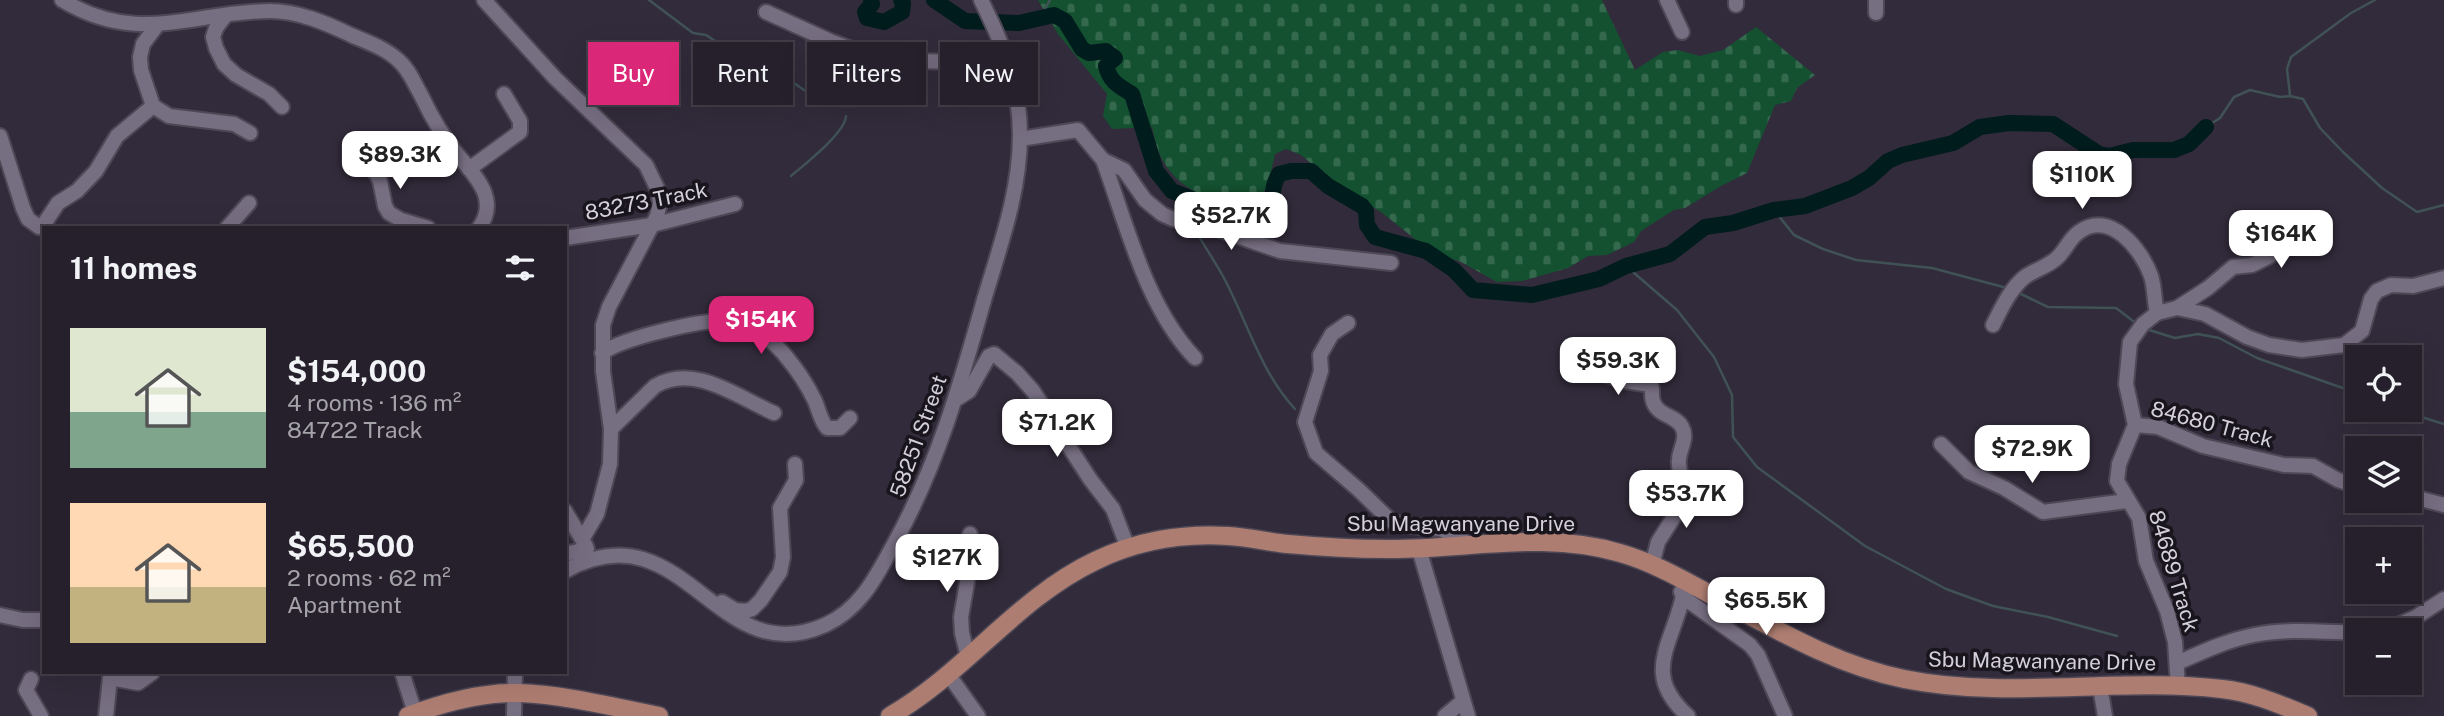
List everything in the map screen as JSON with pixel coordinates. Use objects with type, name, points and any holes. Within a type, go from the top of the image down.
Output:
[{"type":"main road","name":"Sbu Magwanyane Drive","points":[[890,716],[917,700],[1037,598],[1066,577],[1097,560],[1128,548],[1160,540],[1207,535],[1285,544],[1374,549],[1419,549],[1530,541],[1578,544],[1621,553],[1652,565],[1685,589],[1828,655],[1893,676],[1962,686],[2178,686],[2231,690],[2308,716]]},
{"type":"main road","points":[[412,715],[459,702],[514,693],[558,697],[659,716]]},
{"type":"street","points":[[62,0],[83,12],[111,22],[136,25],[270,11],[296,14],[337,28],[388,53],[406,68],[442,136],[482,186],[487,201],[486,215],[480,226]]},
{"type":"street","points":[[484,0],[555,78],[646,165],[655,179],[660,203],[652,225],[609,307],[603,325],[602,353],[611,429],[610,464],[587,549]]},
{"type":"street","name":"58251 Street","points":[[981,0],[1001,42]]},
{"type":"street","points":[[1667,0],[1682,33]]},
{"type":"street","points":[[766,12],[830,41],[881,60],[940,62]]},
{"type":"street","points":[[225,16],[216,28],[214,43],[224,64],[236,75],[269,94],[282,107]]},
{"type":"street","points":[[158,24],[144,44],[140,57],[143,77],[153,106],[169,116],[234,124],[250,133]]},
{"type":"street","points":[[469,169],[520,132],[520,121],[504,94]]},
{"type":"street","name":"58251 Street","points":[[567,569],[587,549],[651,561],[665,567],[736,620],[763,631],[785,633],[814,629],[846,612],[871,585],[911,513],[933,465],[956,400],[1012,206],[1020,139],[1018,105]]},
{"type":"street","points":[[0,136],[25,214],[39,227],[58,203],[83,186],[96,171],[117,136],[153,106]]},
{"type":"street","points":[[1020,139],[1048,133],[1078,131],[1103,160],[1148,283],[1168,323],[1195,358]]},
{"type":"street","points":[[369,160],[380,181],[389,213],[421,226]]},
{"type":"street","points":[[1103,160],[1124,170],[1144,200],[1173,219],[1222,230],[1280,251],[1391,263]]},
{"type":"street","points":[[229,226],[249,203]]},
{"type":"street","name":"83273 Track","points":[[567,238],[652,225],[735,204]]},
{"type":"street","points":[[1993,326],[2001,309],[2025,277],[2058,258],[2080,231],[2099,225],[2113,228],[2121,234],[2144,263],[2152,280],[2157,313]]},
{"type":"street","points":[[2135,425],[2126,384],[2130,342],[2157,313],[2178,308],[2233,267],[2252,265],[2270,256],[2274,242],[2273,227]]},
{"type":"street","points":[[2178,308],[2205,314],[2246,337],[2269,345],[2302,350],[2344,345],[2362,331],[2376,291],[2391,285],[2413,285],[2444,278]]},
{"type":"street","points":[[602,353],[631,340],[678,328],[721,321],[739,323],[770,340],[788,358],[813,397],[827,428],[839,428],[850,418]]},
{"type":"street","points":[[1348,323],[1332,334],[1320,355],[1321,370],[1305,422],[1316,453],[1391,521],[1404,526],[1441,529],[1471,545]]},
{"type":"street","points":[[956,400],[969,391],[981,366],[991,354],[1007,363],[1033,391],[1090,479],[1113,509],[1128,548]]},
{"type":"street","points":[[1604,374],[1625,381],[1649,383],[1656,407],[1677,420],[1684,431],[1679,461],[1686,492],[1684,504],[1658,542],[1652,565]]},
{"type":"street","points":[[611,429],[654,387],[679,378],[735,391],[774,412]]},
{"type":"street","name":"84680 Track","points":[[2135,425],[2158,427],[2203,446],[2284,465],[2313,466],[2345,482]]},
{"type":"street","name":"84689 Track","points":[[2135,425],[2116,472],[2117,481],[2139,518],[2146,561],[2167,611],[2177,663],[2178,686]]},
{"type":"street","points":[[1941,444],[1969,472],[2004,488],[2038,510],[2048,512],[2127,501]]},
{"type":"street","points":[[694,588],[705,589],[729,607],[741,611],[752,609],[761,600],[782,566],[780,508],[796,480],[795,464]]},
{"type":"street","points":[[2422,499],[2444,505]]},
{"type":"street","points":[[567,514],[587,549]]},
{"type":"street","points":[[968,657],[961,624],[968,577],[964,553],[970,534]]},
{"type":"street","points":[[567,554],[587,549]]},
{"type":"street","points":[[1419,549],[1468,716]]},
{"type":"street","points":[[1688,716],[1669,694],[1662,680],[1666,652],[1685,589],[1758,655],[1785,716]]},
{"type":"street","points":[[2414,618],[2444,599]]},
{"type":"street","points":[[0,615],[23,620],[42,620]]},
{"type":"street","points":[[2177,663],[2213,647],[2259,634],[2291,631],[2345,633]]},
{"type":"street","points":[[106,716],[110,678],[138,683],[151,674]]},
{"type":"street","points":[[402,674],[412,715]]},
{"type":"street","points":[[514,716],[515,674]]},
{"type":"street","points":[[948,674],[978,716]]},
{"type":"street","points":[[31,679],[26,690],[41,716]]},
{"type":"street","points":[[2100,687],[2105,716]]},
{"type":"street","points":[[1445,716],[1463,701]]},
{"type":"green space","points":[[1038,0],[1602,0],[1635,70],[1663,52],[1678,50],[1700,56],[1723,50],[1756,27],[1815,75],[1797,88],[1791,101],[1775,105],[1747,173],[1685,208],[1674,210],[1641,231],[1634,242],[1607,255],[1588,256],[1568,268],[1522,281],[1497,282],[1461,262],[1430,251],[1381,212],[1339,187],[1301,155],[1286,149],[1275,154],[1268,186],[1253,205],[1225,202],[1186,186],[1166,166],[1159,153],[1152,127],[1112,129],[1103,116],[1107,94],[1058,34]]},
{"type":"waterway","points":[[649,0],[693,33],[706,35],[716,42]]},
{"type":"waterway","points":[[871,0],[872,4],[865,12],[867,18],[884,22],[902,12],[901,0]]},
{"type":"waterway","points":[[934,0],[965,21],[1019,23],[1054,15],[1065,21],[1082,49],[1089,53],[1106,51],[1115,58],[1106,66],[1110,76],[1132,94],[1156,171],[1172,191],[1227,216],[1253,222],[1271,203],[1279,174],[1311,171],[1328,186],[1362,206],[1366,211],[1367,225],[1375,237],[1426,251],[1454,270],[1473,290],[1532,295],[1599,279],[1626,266],[1670,254],[1705,227],[1733,223],[1774,210],[1805,206],[1852,188],[1869,178],[1888,161],[1953,143],[1980,127],[2009,123],[2053,124],[2099,154],[2110,156],[2133,150],[2174,150],[2189,144],[2206,127]]},
{"type":"waterway","points":[[1039,19],[1050,0]]},
{"type":"waterway","points":[[2290,95],[2287,69],[2291,57],[2351,13],[2375,0]]},
{"type":"waterway","points":[[793,82],[842,106],[857,106]]},
{"type":"waterway","points":[[2206,127],[2220,118],[2234,97],[2250,90],[2303,99],[2320,128],[2382,188],[2417,212],[2444,205]]},
{"type":"waterway","points":[[791,176],[832,139],[846,116]]},
{"type":"waterway","points":[[1206,222],[1214,208]]},
{"type":"waterway","points":[[1774,210],[1794,235],[1823,249],[1856,260],[1932,268],[2007,288]]},
{"type":"waterway","points":[[1202,229],[1200,238],[1225,280],[1264,364],[1295,409]]},
{"type":"waterway","points":[[1626,266],[1677,310],[1714,357],[1732,395],[1733,437],[1757,467],[1865,546],[1946,589],[1993,606],[2048,617],[2117,636]]},
{"type":"waterway","points":[[2021,294],[2048,307],[2116,308],[2137,324]]},
{"type":"waterway","points":[[2146,329],[2175,338],[2198,334],[2219,338],[2257,358],[2345,389]]},
{"type":"waterway","points":[[2422,417],[2444,424]]}]
